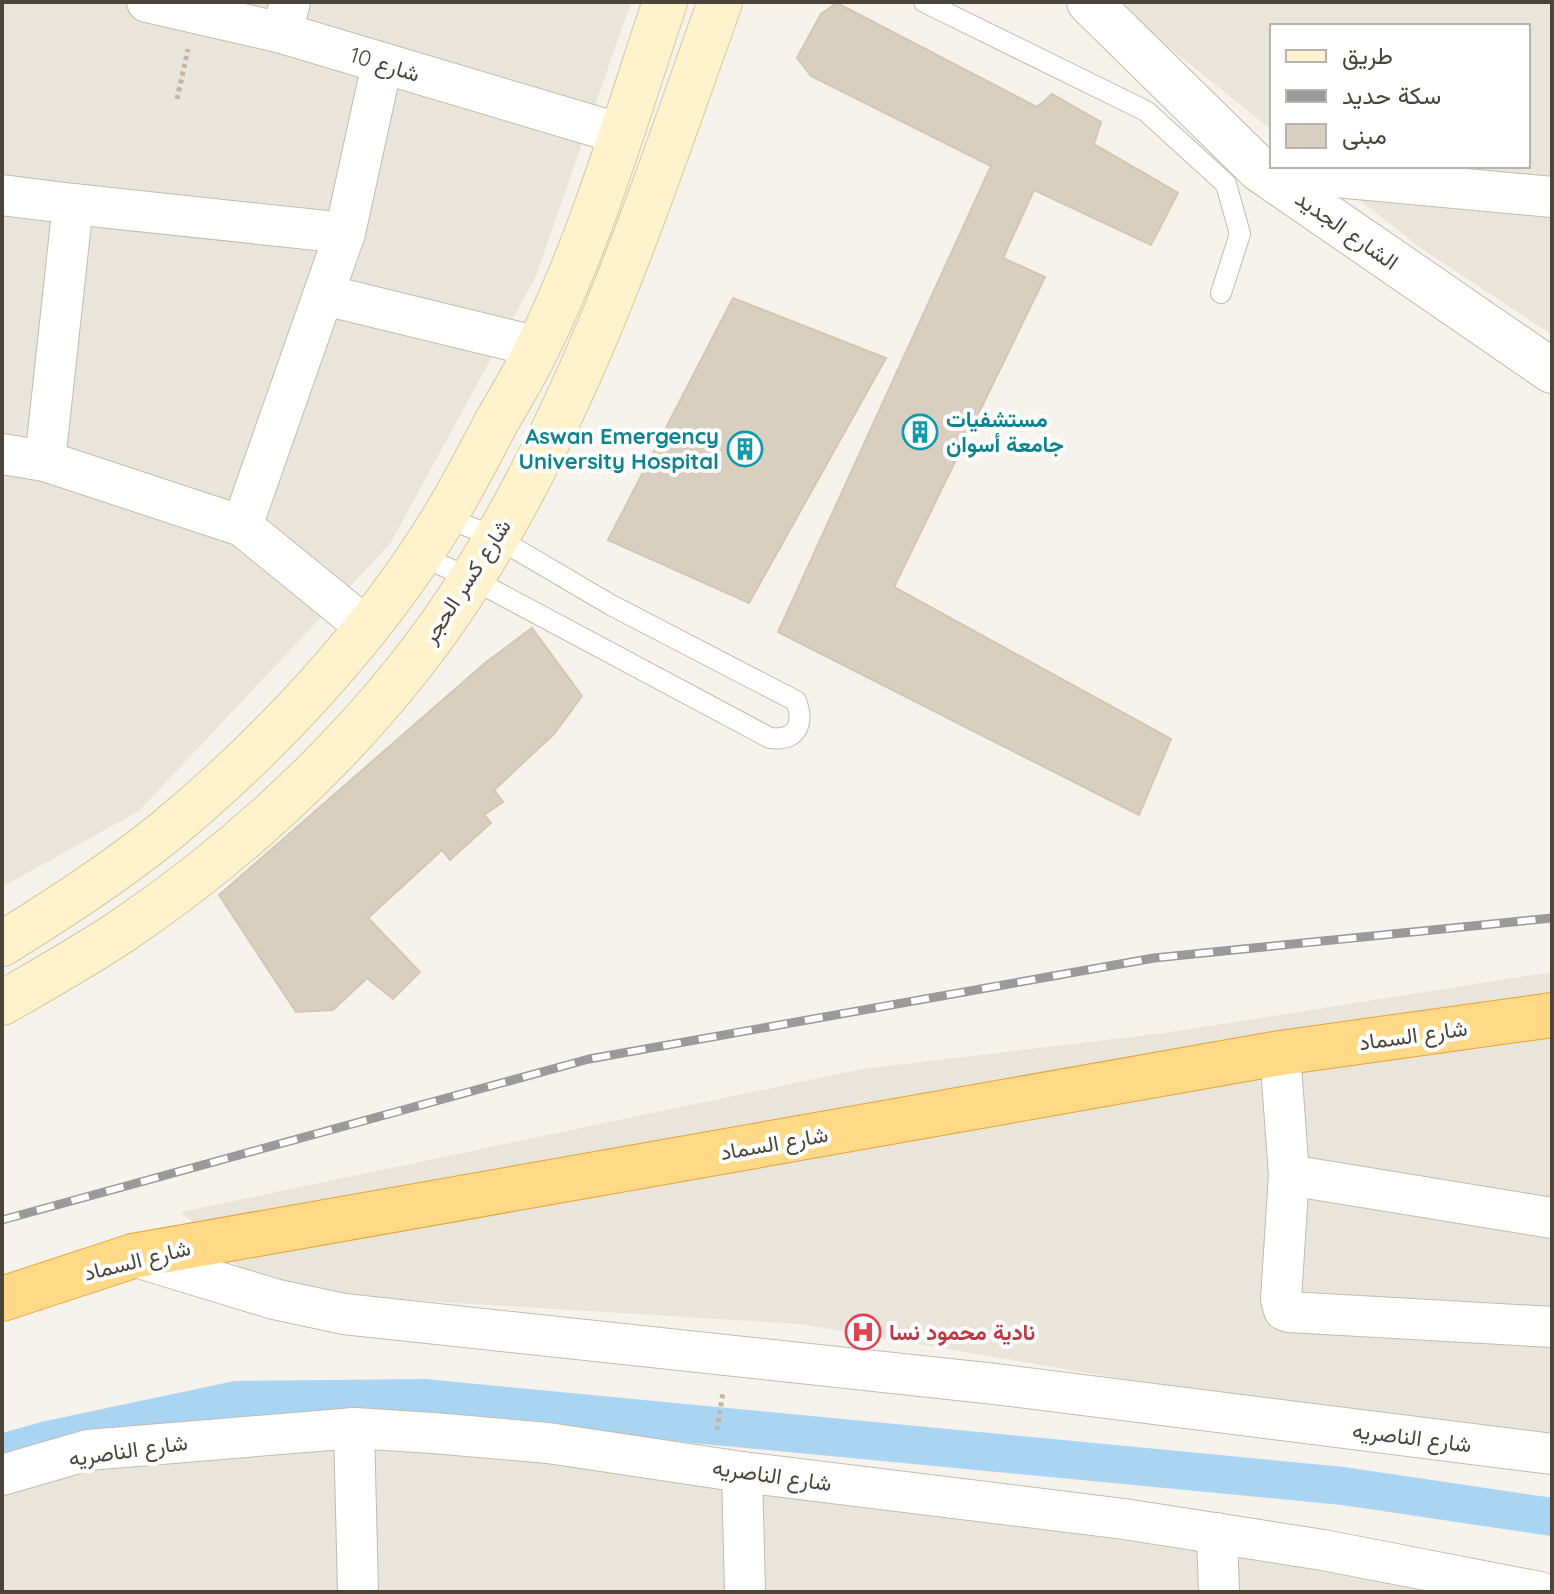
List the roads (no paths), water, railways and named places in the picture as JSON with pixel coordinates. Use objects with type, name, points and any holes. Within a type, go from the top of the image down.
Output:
[{"type":"highway","name":"شارع السماد","points":[[2,1299],[133,1256],[1280,1053],[1552,1015]]},
{"type":"main road","points":[[2,943],[88,889],[165,832],[236,768],[304,700],[366,627],[419,555],[445,517],[538,347],[583,243],[665,2]]},
{"type":"main road","name":"شارع كسر الحجر","points":[[2,1003],[122,931],[203,872],[279,807],[359,725],[414,660],[497,538],[563,412],[620,281],[720,2]]},
{"type":"street","name":"شارع 10","points":[[147,2],[196,14],[286,18],[382,64],[621,134]]},
{"type":"street","name":"الشارع الجديد","points":[[1089,2],[1260,170],[1552,371]]},
{"type":"street","points":[[242,526],[345,233],[382,64]]},
{"type":"street","points":[[1260,170],[1552,197]]},
{"type":"street","points":[[2,195],[345,233]]},
{"type":"street","points":[[45,461],[73,204]]},
{"type":"street","points":[[325,295],[538,347]]},
{"type":"street","points":[[2,454],[45,461],[242,526],[366,627]]},
{"type":"street","points":[[1280,1053],[1289,1175],[1281,1299],[1284,1310],[1552,1327]]},
{"type":"street","points":[[1289,1175],[1552,1218]]},
{"type":"street","name":"شارع الناصريه","points":[[133,1256],[274,1299],[344,1314],[995,1384],[1552,1454]]},
{"type":"street","points":[[354,1428],[358,1592]]},
{"type":"street","name":"شارع الناصريه","points":[[2,1475],[88,1450],[354,1428],[548,1443],[742,1472],[1124,1519],[1217,1533],[1418,1579],[1540,1592]]},
{"type":"street","points":[[742,1472],[745,1592]]},
{"type":"street","points":[[1217,1533],[1219,1592]]},
{"type":"lane","points":[[924,2],[1146,111],[1226,184],[1240,234],[1221,293]]},
{"type":"lane","points":[[419,555],[472,579],[770,738],[783,740],[793,734],[799,724],[796,701],[611,605],[497,538],[445,517]]},
{"type":"waterway","points":[[2,1453],[47,1440],[236,1400],[424,1398],[1343,1486],[1552,1517]]},
{"type":"railway","points":[[2,1220],[589,1059],[1154,958],[1552,918]]},
{"type":"place","name":"مستشفيات جامعة أسوان","points":[[920,432]]},
{"type":"place","name":"Aswan Emergency University Hospital","points":[[745,449]]},
{"type":"place","name":"نادية محمود نسا","points":[[863,1332]]}]
